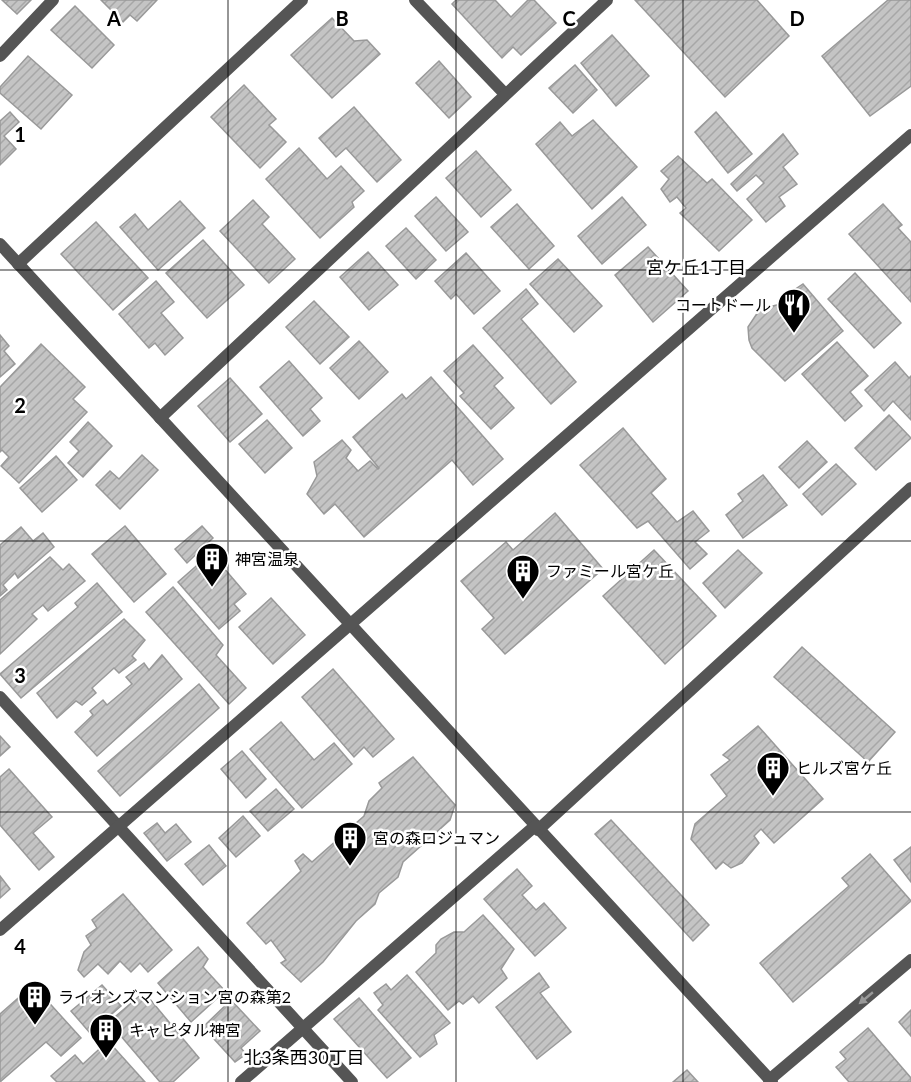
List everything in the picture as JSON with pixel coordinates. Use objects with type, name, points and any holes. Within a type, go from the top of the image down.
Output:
[{"type":"street","points":[[0,56],[53,0]]},
{"type":"street","points":[[18,264],[302,0]]},
{"type":"street","points":[[415,0],[505,94]]},
{"type":"street","points":[[160,418],[607,0]]},
{"type":"street","points":[[0,930],[911,135]]},
{"type":"street","points":[[0,244],[770,1081],[911,960]]},
{"type":"street","points":[[241,1082],[536,828],[911,488]]},
{"type":"street","points":[[0,697],[352,1082]]},
{"type":"building","points":[[2,0],[31,0],[17,14]]},
{"type":"building","points":[[101,0],[157,0],[137,21],[130,15],[123,22]]},
{"type":"building","points":[[456,0],[495,0],[511,17],[528,0],[534,0],[556,23],[521,55],[513,47],[502,58],[452,4]]},
{"type":"building","points":[[635,0],[757,0],[789,36],[725,97]]},
{"type":"building","points":[[888,0],[911,0],[911,86],[870,116],[822,56]]},
{"type":"building","points":[[75,6],[114,45],[92,68],[51,30]]},
{"type":"building","points":[[332,18],[354,41],[367,40],[380,54],[332,98],[291,55]]},
{"type":"building","points":[[612,35],[649,76],[616,106],[581,63]]},
{"type":"building","points":[[28,56],[72,95],[41,129],[0,93],[0,87]]},
{"type":"building","points":[[439,61],[471,97],[449,118],[416,83]]},
{"type":"building","points":[[575,65],[597,90],[573,113],[549,88]]},
{"type":"building","points":[[244,85],[276,119],[269,125],[286,142],[260,168],[211,117]]},
{"type":"building","points":[[354,107],[401,160],[377,182],[346,148],[336,157],[319,138]]},
{"type":"building","points":[[10,112],[19,122],[4,136],[16,149],[0,165],[0,121]]},
{"type":"building","points":[[716,112],[752,154],[728,173],[695,132]]},
{"type":"building","points":[[593,120],[637,167],[592,209],[536,144],[560,122],[572,136]]},
{"type":"building","points":[[783,134],[798,154],[783,167],[797,184],[779,197],[785,206],[766,222],[747,199],[764,183],[756,175],[737,191],[731,184]]},
{"type":"building","points":[[299,148],[327,179],[341,166],[364,191],[352,202],[354,207],[320,238],[266,179]]},
{"type":"building","points":[[476,151],[511,190],[481,217],[446,178]]},
{"type":"building","points":[[678,156],[707,183],[712,179],[752,220],[719,251],[680,213],[686,208],[677,197],[670,202],[661,189],[669,179],[661,171]]},
{"type":"building","points":[[436,197],[468,232],[446,251],[415,216]]},
{"type":"building","points":[[622,197],[646,225],[602,264],[578,236]]},
{"type":"building","points":[[253,200],[269,217],[262,224],[295,259],[269,283],[220,231]]},
{"type":"building","points":[[180,201],[205,228],[158,270],[120,227],[135,214],[148,230]]},
{"type":"building","points":[[517,204],[554,246],[529,269],[491,227]]},
{"type":"building","points":[[883,204],[902,225],[898,228],[911,242],[911,302],[849,234]]},
{"type":"building","points":[[96,222],[148,278],[113,310],[61,254]]},
{"type":"building","points":[[406,228],[436,260],[416,279],[386,246]]},
{"type":"building","points":[[203,240],[244,285],[207,318],[166,273]]},
{"type":"building","points":[[648,247],[688,291],[653,322],[615,275]]},
{"type":"building","points":[[368,252],[398,285],[369,310],[340,277]]},
{"type":"building","points":[[466,253],[500,291],[474,314],[456,294],[451,299],[435,281]]},
{"type":"building","points":[[558,259],[602,306],[574,332],[530,284]]},
{"type":"building","points":[[855,273],[901,323],[874,348],[828,299]]},
{"type":"building","points":[[156,281],[174,302],[161,313],[183,338],[165,355],[155,343],[149,348],[119,314]]},
{"type":"building","name":"コートドール","points":[[803,284],[843,331],[785,381],[752,348],[748,327],[760,309],[781,304],[788,294]]},
{"type":"building","points":[[526,289],[538,304],[521,319],[576,382],[551,404],[483,328]]},
{"type":"building","points":[[314,301],[349,337],[320,364],[286,327]]},
{"type":"building","points":[[0,335],[9,346],[4,351],[15,364],[0,377]]},
{"type":"building","points":[[359,341],[388,372],[359,399],[330,368]]},
{"type":"building","points":[[837,342],[868,376],[850,392],[862,406],[845,421],[802,374]]},
{"type":"building","points":[[41,344],[85,387],[73,399],[87,412],[19,483],[1,466],[9,457],[2,450],[0,452],[0,387]]},
{"type":"building","points":[[473,345],[503,378],[494,386],[514,408],[491,429],[460,396],[464,393],[444,371]]},
{"type":"building","points":[[289,361],[322,398],[310,409],[320,421],[303,436],[260,387]]},
{"type":"building","points":[[895,362],[909,378],[911,376],[911,420],[893,401],[884,411],[865,390]]},
{"type":"building","points":[[431,377],[503,459],[473,485],[452,460],[364,537],[335,504],[324,514],[307,494],[317,476],[314,462],[342,440],[351,450],[346,458],[358,471],[370,461],[378,469],[353,437],[402,394],[406,399]]},
{"type":"building","points":[[230,378],[262,414],[230,442],[198,406]]},
{"type":"building","points":[[889,415],[911,438],[876,470],[855,448]]},
{"type":"building","points":[[267,420],[292,448],[265,473],[239,444]]},
{"type":"building","points":[[88,422],[112,446],[83,477],[68,463],[79,451],[70,442]]},
{"type":"building","points":[[623,428],[666,479],[651,493],[677,522],[693,511],[709,531],[695,542],[707,554],[690,569],[648,521],[637,528],[580,465]]},
{"type":"building","points":[[807,441],[827,462],[799,488],[779,467]]},
{"type":"building","points":[[142,455],[158,470],[120,509],[96,485],[110,471],[119,479]]},
{"type":"building","points":[[56,456],[77,480],[42,512],[20,488]]},
{"type":"building","points":[[836,464],[856,484],[822,515],[803,494]]},
{"type":"building","points":[[763,475],[787,505],[743,538],[726,515],[743,501],[738,494]]},
{"type":"building","name":"ファミール宮ケ丘","points":[[555,513],[603,569],[505,654],[482,629],[494,618],[461,581],[506,542],[513,550]]},
{"type":"building","points":[[125,526],[166,574],[134,602],[92,554]]},
{"type":"building","points":[[202,526],[213,538],[187,563],[175,549]]},
{"type":"building","points":[[21,527],[33,541],[43,533],[54,547],[18,578],[15,573],[3,585],[7,590],[0,596],[0,545]]},
{"type":"building","points":[[654,550],[716,616],[665,664],[603,596]]},
{"type":"building","points":[[738,550],[762,573],[725,608],[703,583]]},
{"type":"building","name":"神宮温泉","points":[[211,553],[246,594],[234,604],[240,611],[219,629],[178,582]]},
{"type":"building","points":[[50,557],[63,570],[69,564],[85,581],[48,611],[43,605],[32,614],[37,619],[0,654],[0,600]]},
{"type":"building","points":[[97,583],[122,612],[21,698],[0,674],[78,607],[75,603]]},
{"type":"building","points":[[173,587],[223,645],[216,655],[246,688],[229,704],[146,612]]},
{"type":"building","points":[[271,598],[305,635],[273,664],[239,627]]},
{"type":"building","points":[[124,619],[145,640],[132,656],[136,660],[119,673],[114,668],[92,688],[96,693],[82,705],[76,701],[57,718],[37,693]]},
{"type":"building","points":[[802,647],[895,732],[868,762],[774,677]]},
{"type":"building","points":[[162,655],[182,679],[97,756],[75,732],[93,715],[90,711],[103,700],[107,705],[132,684],[126,677],[144,663],[149,670]]},
{"type":"building","points":[[333,669],[394,739],[373,757],[364,747],[354,757],[302,697]]},
{"type":"building","points":[[199,684],[219,708],[120,796],[98,771]]},
{"type":"building","points":[[281,722],[314,760],[334,743],[352,764],[302,808],[250,749]]},
{"type":"building","name":"ヒルズ宮ケ丘","points":[[758,726],[823,799],[774,843],[761,829],[754,836],[759,843],[742,863],[731,868],[723,862],[716,869],[691,839],[695,824],[727,796],[711,775],[730,760],[723,755]]},
{"type":"building","points":[[0,736],[10,747],[0,756]]},
{"type":"building","points":[[242,751],[266,779],[246,798],[221,769]]},
{"type":"building","name":"宮の森ロジュマン","points":[[413,757],[455,805],[450,820],[403,862],[398,877],[379,893],[375,904],[356,921],[323,962],[301,982],[281,963],[286,960],[271,940],[266,944],[247,923],[301,871],[295,861],[303,854],[312,862],[364,816],[369,801],[382,788],[379,783]]},
{"type":"building","points":[[9,769],[52,817],[33,833],[54,857],[39,870],[0,825],[0,777]]},
{"type":"building","points":[[276,789],[294,809],[268,831],[250,811]]},
{"type":"building","points":[[243,816],[260,836],[236,857],[219,838]]},
{"type":"building","points":[[611,820],[709,925],[693,941],[595,834]]},
{"type":"building","points":[[157,823],[165,833],[176,824],[191,842],[167,861],[144,833]]},
{"type":"building","points":[[209,845],[226,866],[203,885],[185,864]]},
{"type":"building","points":[[911,847],[911,882],[894,860]]},
{"type":"building","points":[[870,854],[911,901],[793,1002],[760,963],[849,886],[842,878]]},
{"type":"building","points":[[517,869],[532,886],[522,895],[536,910],[544,903],[566,928],[535,956],[484,899]]},
{"type":"building","points":[[0,876],[10,889],[0,898]]},
{"type":"building","points":[[123,894],[172,950],[148,972],[140,963],[131,972],[120,961],[108,974],[98,964],[84,977],[78,970],[84,952],[91,945],[86,936],[97,928],[92,920]]},
{"type":"building","points":[[483,915],[514,949],[501,969],[507,978],[479,1003],[473,996],[463,1004],[459,1001],[448,1010],[416,972],[436,953],[436,945],[441,939],[454,932],[464,932]]},
{"type":"building","points":[[198,947],[208,959],[203,967],[225,991],[191,1022],[158,983]]},
{"type":"building","points":[[539,973],[549,987],[540,993],[571,1032],[537,1059],[496,1007]]},
{"type":"building","points":[[407,975],[450,1023],[434,1035],[437,1044],[420,1057],[378,1010],[383,1005],[374,993],[386,984],[391,990]]},
{"type":"building","name":"ライオンズマンション宮の森第2","points":[[33,985],[81,1038],[61,1056],[46,1042],[0,1082],[0,1014]]},
{"type":"building","points":[[102,985],[121,1006],[90,1033],[71,1011]]},
{"type":"building","points":[[144,992],[199,1058],[173,1082],[160,1082],[109,1022]]},
{"type":"building","points":[[359,998],[411,1058],[387,1078],[334,1019]]},
{"type":"building","points":[[231,1000],[260,1031],[241,1048],[246,1054],[235,1062],[203,1027]]},
{"type":"building","points":[[911,1010],[911,1036],[899,1022]]},
{"type":"building","points":[[868,1028],[911,1078],[911,1082],[849,1082],[836,1067],[846,1059],[840,1052]]},
{"type":"building","name":"キャピタル神宮","points":[[108,1041],[145,1082],[57,1082],[51,1076],[75,1055],[83,1064]]},
{"type":"building","points":[[687,1070],[698,1082],[673,1082]]},
{"type":"place","name":"コートドール","points":[[794,334]]},
{"type":"place","name":"神宮温泉","points":[[212,588]]},
{"type":"place","name":"ファミール宮ケ丘","points":[[523,600]]},
{"type":"place","name":"ヒルズ宮ケ丘","points":[[773,797]]},
{"type":"place","name":"宮の森ロジュマン","points":[[350,867]]},
{"type":"place","name":"ライオンズマンション宮の森第2","points":[[35,1026]]},
{"type":"place","name":"キャピタル神宮","points":[[106,1059]]},
{"type":"district","name":"宮ケ丘1丁目","points":[[696,268]]},
{"type":"district","name":"北3条西30丁目","points":[[304,1058]]}]
